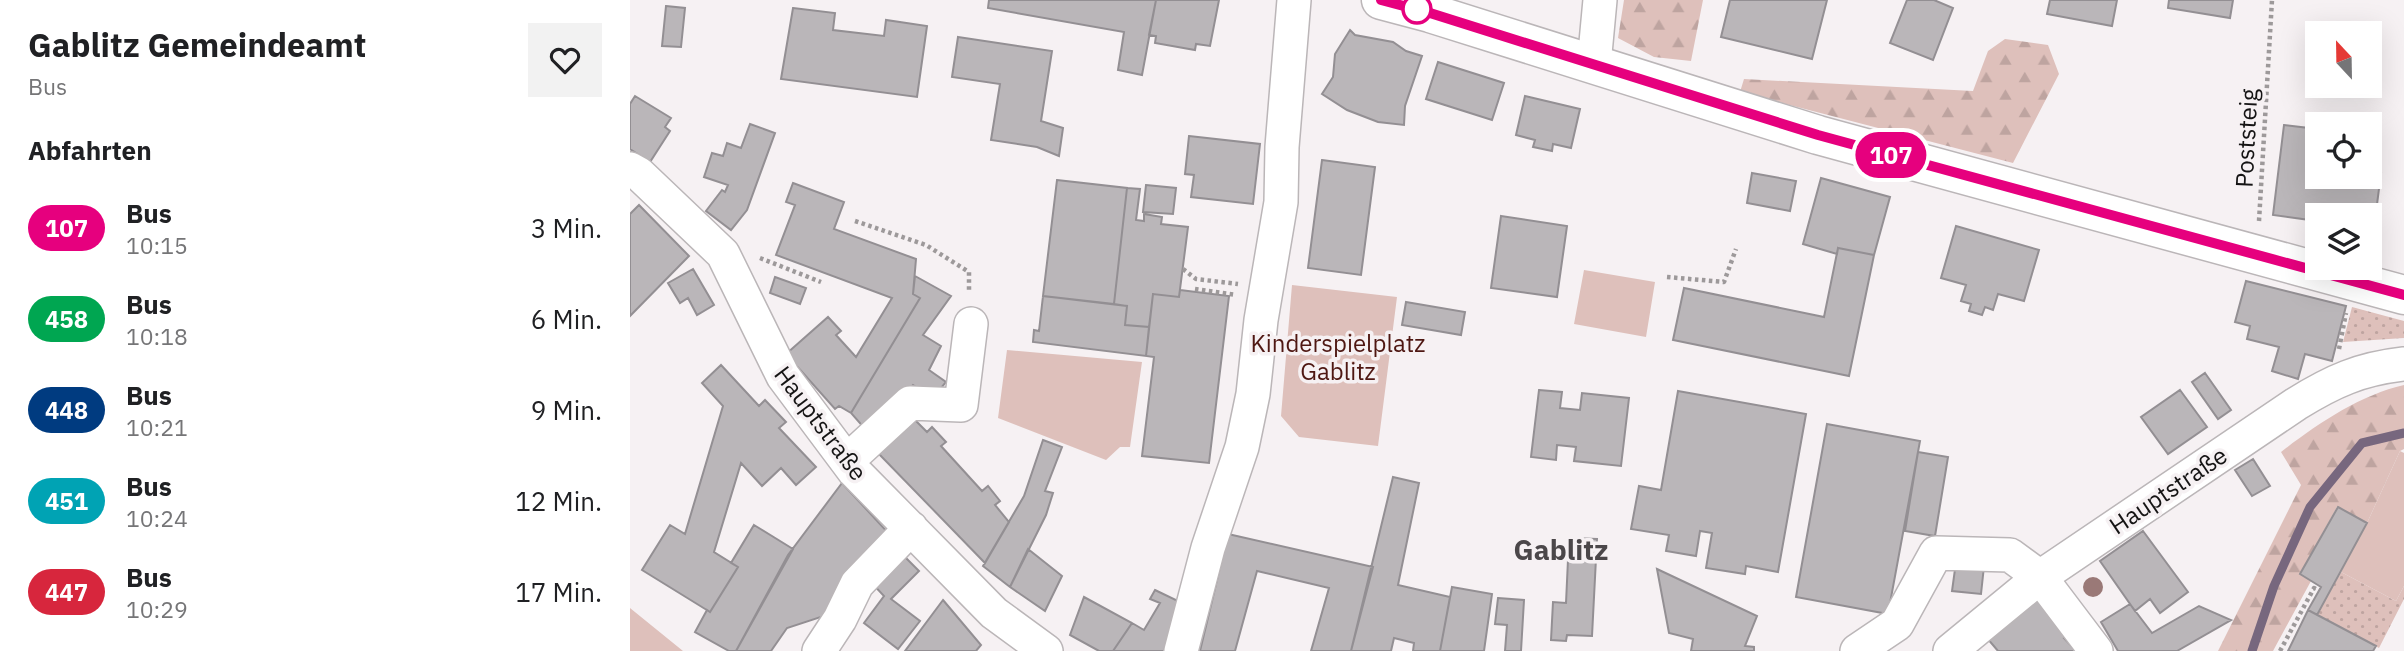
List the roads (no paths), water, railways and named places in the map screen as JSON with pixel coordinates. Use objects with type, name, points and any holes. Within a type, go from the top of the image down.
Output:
[{"type":"main road","points":[[1381,0],[1431,6],[1594,64],[1818,135],[2404,295]]},
{"type":"street","points":[[1181,651],[1208,548],[1242,447],[1253,394],[1254,285],[1281,202],[1282,147],[1294,0]]},
{"type":"street","points":[[1594,64],[1600,0]]},
{"type":"street","name":"Hauptstraße","points":[[633,176],[723,254],[783,376],[846,461],[994,613],[1046,651]]},
{"type":"street","points":[[846,461],[910,403],[961,405],[971,324]]},
{"type":"street","name":"Hauptstraße","points":[[1950,651],[2040,577],[2331,383],[2359,372],[2404,364]]},
{"type":"street","points":[[818,651],[840,619],[857,584],[911,528]]},
{"type":"street","points":[[1857,651],[1897,624],[1936,553],[2010,555],[2040,577],[2096,651]]},
{"type":"waterway","points":[[2252,651],[2274,586],[2310,507],[2362,443],[2404,433]]},
{"type":"district","name":"Gablitz","points":[[1561,549]]},
{"type":"park label","name":"Kinderspielplatz Gablitz","points":[[1338,357]]}]
